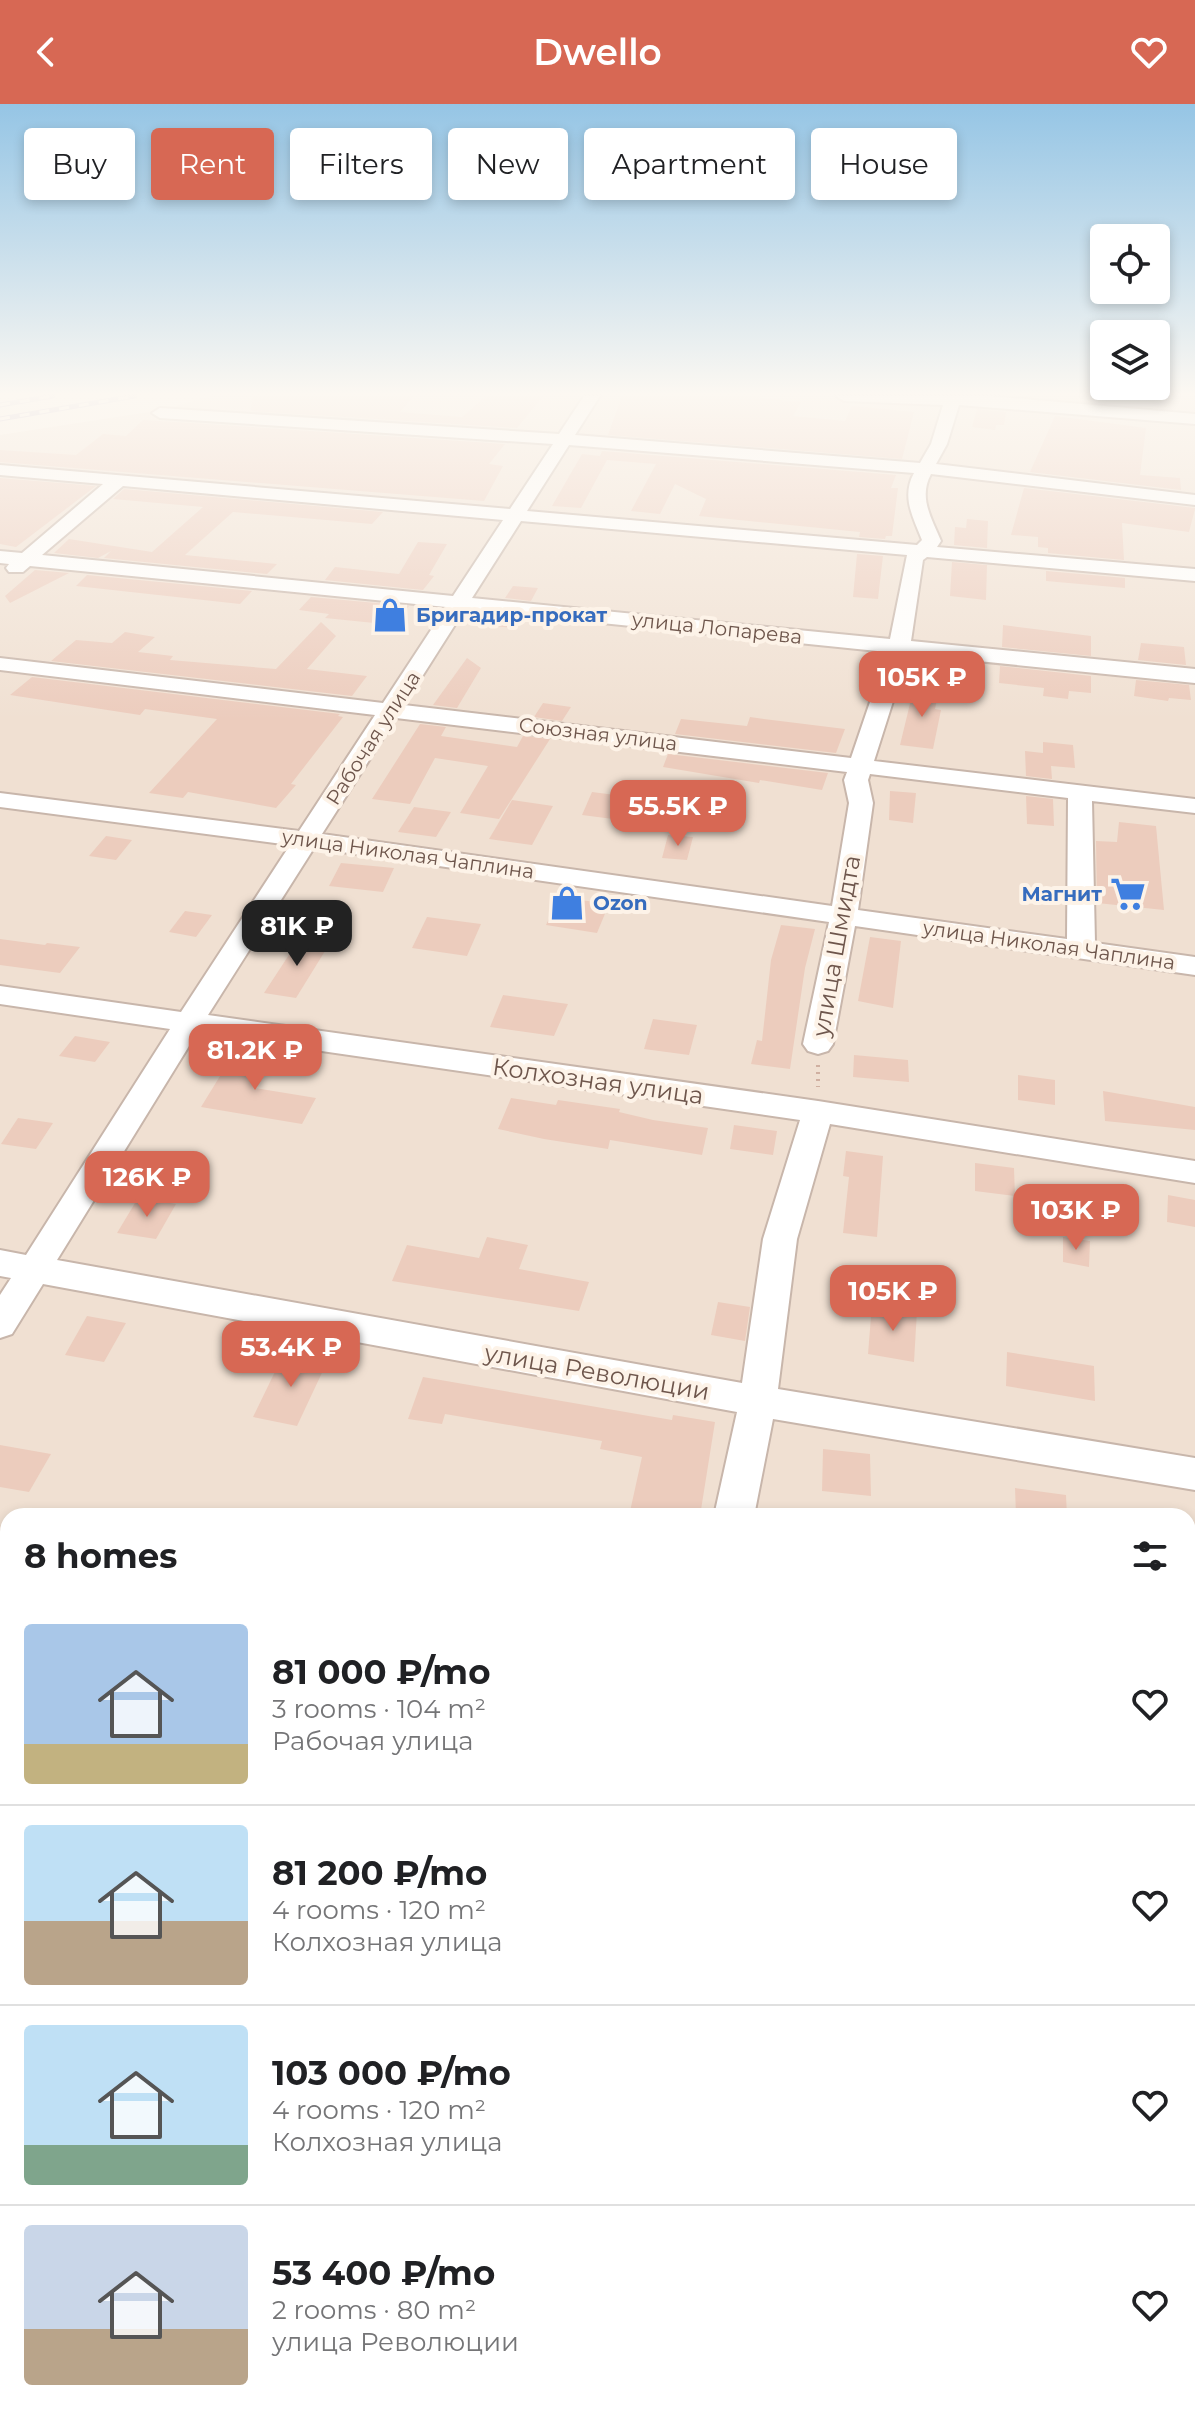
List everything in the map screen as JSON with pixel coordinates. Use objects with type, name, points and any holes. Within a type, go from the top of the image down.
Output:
[{"type":"street","points":[[0,581],[91,504]]},
{"type":"street","points":[[393,504],[1195,575]]},
{"type":"street","name":"Рабочая улица","points":[[0,1324],[17,1266],[188,1024],[524,504]]},
{"type":"street","name":"улица Шмидта","points":[[818,1044],[844,916],[861,803],[856,780],[899,648],[914,559],[932,541],[916,504]]},
{"type":"street","name":"улица Лопарева","points":[[0,557],[1195,676]]},
{"type":"street","name":"Союзная улица","points":[[0,664],[392,708],[859,768],[1195,806]]},
{"type":"street","points":[[1080,793],[1081,950]]},
{"type":"street","name":"улица Николая Чаплина","points":[[0,800],[308,840],[1195,966]]},
{"type":"street","name":"Колхозная улица","points":[[0,995],[818,1112],[1195,1172]]},
{"type":"street","points":[[736,1508],[758,1401],[780,1239],[818,1112]]},
{"type":"street","name":"улица Революции","points":[[17,1266],[758,1401],[1195,1474]]},
{"type":"path","name":"улица Шмидта","points":[[818,1044],[818,1112]]},
{"type":"shaded area","points":[[0,504],[1195,504],[1195,1508],[0,1508]]},
{"type":"building","points":[[0,504],[72,504],[16,547],[0,544]]},
{"type":"building","points":[[170,504],[294,504],[383,512],[372,524],[233,512],[185,555],[277,564],[267,574],[104,558],[111,551],[98,558],[54,553],[69,539],[152,552],[203,507]]},
{"type":"building","points":[[553,504],[583,504],[581,508]]},
{"type":"building","points":[[635,504],[665,504],[660,514],[631,511]]},
{"type":"building","points":[[704,504],[896,504],[892,536],[885,539],[859,537],[860,532],[699,516]]},
{"type":"building","points":[[1020,504],[1161,504],[1195,508],[1189,532],[1122,523],[1124,560],[1048,553],[1048,548],[1038,547],[1038,537],[1011,535]]},
{"type":"building","points":[[967,519],[988,521],[987,548],[954,545],[955,527],[966,528]]},
{"type":"building","points":[[418,542],[447,544],[429,575],[434,576],[423,590],[325,580],[335,567],[399,574]]},
{"type":"building","points":[[857,554],[883,556],[878,599],[853,597]]},
{"type":"building","points":[[952,562],[987,565],[986,600],[950,596]]},
{"type":"building","points":[[35,570],[69,573],[10,603],[5,596]]},
{"type":"building","points":[[1046,571],[1125,578],[1125,588],[1046,581]]},
{"type":"building","points":[[87,575],[252,591],[240,604],[76,586]]},
{"type":"building","points":[[513,586],[538,588],[531,601],[505,598]]},
{"type":"building","points":[[311,597],[409,606],[394,625],[325,618],[329,614],[299,610]]},
{"type":"building","points":[[495,615],[521,618],[515,628],[489,626]]},
{"type":"building","points":[[321,622],[336,636],[307,669],[367,676],[352,696],[51,661],[76,640],[112,643],[125,632],[155,637],[138,652],[173,656],[170,660],[276,669]]},
{"type":"building","points":[[1003,625],[1091,636],[1091,656],[1002,647]]},
{"type":"building","points":[[1141,643],[1184,647],[1186,665],[1138,660]]},
{"type":"building","points":[[467,658],[481,668],[457,708],[433,705]]},
{"type":"building","points":[[1000,666],[1091,676],[1091,693],[1069,691],[1068,699],[1043,696],[1044,688],[999,683]]},
{"type":"building","points":[[32,677],[340,714],[338,716],[343,717],[291,784],[296,785],[276,808],[188,792],[183,798],[149,793],[217,719],[145,709],[140,715],[10,695]]},
{"type":"building","points":[[1136,680],[1189,685],[1191,700],[1169,698],[1168,701],[1134,696]]},
{"type":"building","points":[[914,687],[939,690],[935,709],[941,710],[933,749],[900,745]]},
{"type":"building","points":[[543,703],[571,707],[562,721],[534,717]]},
{"type":"building","points":[[750,717],[845,729],[836,753],[675,734],[681,719],[747,726]]},
{"type":"building","points":[[420,724],[446,727],[441,736],[517,747],[523,736],[550,739],[499,819],[460,813],[488,766],[435,758],[410,804],[372,799]]},
{"type":"building","points":[[1043,742],[1073,745],[1075,768],[1051,766],[1052,779],[1026,776],[1025,751],[1043,753]]},
{"type":"building","points":[[668,754],[828,773],[822,790],[760,780],[759,783],[663,767]]},
{"type":"building","points":[[890,791],[916,793],[913,823],[889,820]]},
{"type":"building","points":[[592,792],[623,796],[613,819],[582,815]]},
{"type":"building","points":[[1026,796],[1053,799],[1054,826],[1027,824]]},
{"type":"building","points":[[512,800],[553,806],[532,845],[489,839]]},
{"type":"building","points":[[414,807],[451,812],[436,837],[398,832]]},
{"type":"building","points":[[1119,822],[1156,826],[1164,910],[1097,903],[1096,841],[1117,842]]},
{"type":"building","points":[[668,835],[693,837],[687,860],[662,858]]},
{"type":"building","points":[[106,836],[132,840],[116,860],[89,856]]},
{"type":"building","points":[[341,863],[394,868],[383,892],[329,886]]},
{"type":"building","points":[[559,897],[609,904],[597,933],[546,925]]},
{"type":"building","points":[[185,911],[212,915],[196,937],[169,932]]},
{"type":"building","points":[[427,917],[481,924],[467,956],[412,948]]},
{"type":"building","points":[[781,925],[815,929],[805,968],[790,1069],[751,1064],[757,1040],[762,1041],[771,960]]},
{"type":"building","points":[[870,937],[901,941],[893,1008],[858,1001]]},
{"type":"building","points":[[300,938],[330,943],[296,998],[264,993]]},
{"type":"building","points":[[0,939],[80,947],[60,973],[0,965]]},
{"type":"building","points":[[503,995],[568,1004],[554,1036],[490,1027]]},
{"type":"building","points":[[653,1019],[697,1025],[689,1055],[644,1049]]},
{"type":"building","points":[[75,1036],[110,1042],[95,1062],[59,1056]]},
{"type":"building","points":[[236,1050],[274,1057],[255,1088],[316,1098],[302,1124],[201,1107]]},
{"type":"building","points":[[854,1055],[908,1060],[909,1082],[853,1077]]},
{"type":"building","points":[[1018,1075],[1055,1080],[1055,1105],[1018,1100]]},
{"type":"building","points":[[1103,1091],[1195,1107],[1195,1130],[1105,1121]]},
{"type":"building","points":[[511,1098],[556,1105],[558,1100],[620,1109],[619,1112],[653,1120],[708,1128],[702,1155],[610,1140],[608,1149],[498,1129]]},
{"type":"building","points":[[18,1118],[53,1123],[36,1149],[1,1144]]},
{"type":"building","points":[[734,1125],[777,1131],[773,1155],[730,1149]]},
{"type":"building","points":[[846,1151],[883,1156],[877,1237],[843,1233],[849,1177],[843,1176]]},
{"type":"building","points":[[975,1163],[1014,1168],[1015,1196],[975,1191]]},
{"type":"building","points":[[1168,1195],[1195,1200],[1195,1227],[1167,1222]]},
{"type":"building","points":[[138,1198],[176,1204],[156,1239],[117,1233]]},
{"type":"building","points":[[487,1237],[528,1245],[519,1269],[589,1282],[579,1311],[392,1281],[407,1245],[479,1258]]},
{"type":"building","points":[[1063,1237],[1090,1241],[1089,1267],[1063,1262]]},
{"type":"building","points":[[718,1302],[750,1307],[745,1341],[711,1335]]},
{"type":"building","points":[[872,1304],[917,1311],[914,1362],[868,1354]]},
{"type":"building","points":[[87,1316],[126,1323],[104,1362],[65,1355]]},
{"type":"building","points":[[285,1351],[328,1360],[297,1426],[253,1417]]},
{"type":"building","points":[[1007,1352],[1094,1366],[1095,1401],[1006,1386]]},
{"type":"building","points":[[423,1377],[672,1420],[673,1415],[715,1422],[701,1508],[631,1508],[642,1457],[600,1449],[602,1441],[445,1414],[442,1424],[408,1419]]},
{"type":"building","points":[[0,1445],[51,1454],[29,1492],[0,1487]]},
{"type":"building","points":[[823,1449],[870,1454],[871,1496],[822,1491]]},
{"type":"building","points":[[1015,1488],[1066,1495],[1067,1508],[1016,1508]]},
{"type":"place","name":"Бригадир-прокат","points":[[390,615]]},
{"type":"place","name":"Магнит","points":[[1128,894]]},
{"type":"place","name":"Ozon","points":[[567,903]]}]
